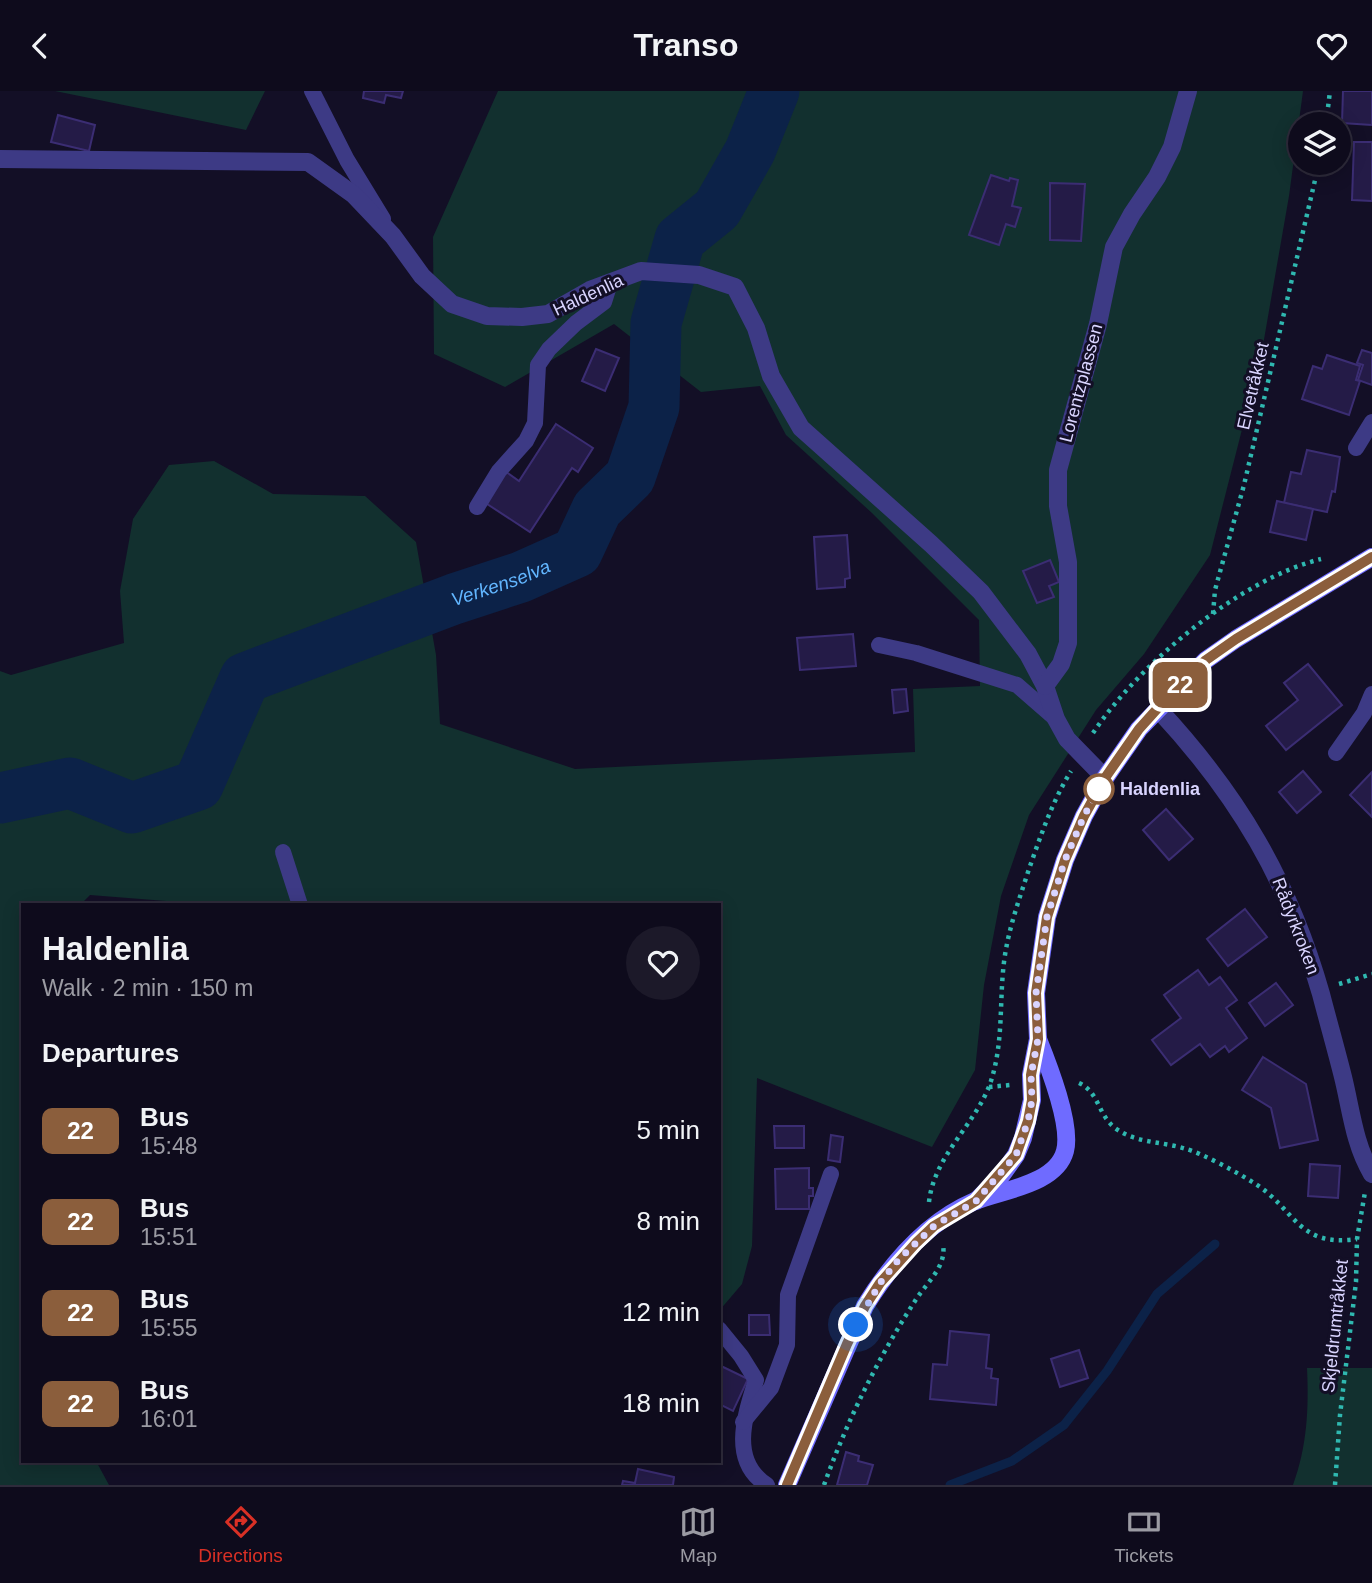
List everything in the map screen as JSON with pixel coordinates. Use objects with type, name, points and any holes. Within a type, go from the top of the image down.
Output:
[{"type":"main road","points":[[976,1201],[1016,1155],[1023,1138],[1032,1100],[1031,1075],[1038,1039],[1036,993],[1047,917],[1065,860],[1084,816],[1105,778],[1139,729],[1206,660],[1372,557]]},
{"type":"main road","points":[[787,1485],[847,1344],[865,1306],[880,1283],[934,1226],[976,1201],[1012,1191],[1034,1181],[1047,1174],[1062,1160],[1066,1151],[1066,1128],[1052,1074],[1038,1039]]},
{"type":"street","name":"Lorentzplassen","points":[[1045,686],[1061,664],[1069,643],[1068,562],[1058,506],[1058,470],[1098,324],[1114,247],[1172,147],[1188,91]]},
{"type":"street","name":"Haldenlia","points":[[0,159],[308,162],[354,195],[393,236],[422,276],[452,304],[487,316],[522,317],[548,314],[590,290],[641,271],[699,275],[735,287],[756,328],[771,376],[801,428],[932,544],[981,592],[1028,654],[1045,686],[1056,719],[1067,739],[1105,778]]},
{"type":"street","name":"Rådyrkroken","points":[[1158,709],[1197,751],[1273,865],[1292,909],[1320,990],[1357,1139],[1371,1172]]},
{"type":"lane","points":[[312,91],[347,160],[393,236]]},
{"type":"lane","points":[[477,507],[499,471],[526,441],[535,423],[538,365],[549,349],[576,323],[604,302],[610,283]]},
{"type":"lane","points":[[1356,448],[1372,422]]},
{"type":"lane","points":[[879,645],[916,653],[1017,685],[1056,719]]},
{"type":"lane","points":[[1336,753],[1364,713],[1372,694]]},
{"type":"lane","points":[[283,852],[299,903]]},
{"type":"lane","points":[[743,1422],[771,1388],[787,1345],[788,1295],[831,1174]]},
{"type":"lane","points":[[721,1331],[756,1380],[743,1422],[744,1455],[758,1479],[767,1485]]},
{"type":"path","points":[[1327,112],[1330,91]]},
{"type":"path","name":"Elvetråkket","points":[[1213,614],[1215,590],[1244,485],[1316,175]]},
{"type":"path","points":[[1320,990],[1372,974]]},
{"type":"path","points":[[1078,1083],[1086,1086],[1095,1096],[1105,1119],[1129,1136],[1149,1143],[1187,1149],[1256,1183],[1297,1225],[1322,1238],[1337,1242],[1357,1239]]},
{"type":"path","points":[[989,1087],[1016,1084]]},
{"type":"path","name":"Skjeldrumtråkket","points":[[1335,1485],[1340,1415],[1356,1282],[1357,1239],[1371,1172]]},
{"type":"path","points":[[824,1485],[885,1347],[925,1284],[940,1266],[944,1251],[942,1240]]},
{"type":"green space","points":[[55,91],[265,91],[246,130]]},
{"type":"green space","points":[[498,91],[1303,91],[1300,112],[1288,112],[1288,175],[1292,175],[1262,351],[1210,555],[1144,654],[1096,710],[1029,815],[1001,896],[984,985],[975,1070],[932,1147],[757,1078],[752,1246],[742,1284],[721,1309],[721,903],[170,903],[90,895],[82,903],[21,903],[21,1463],[97,1463],[109,1485],[0,1485],[0,671],[11,675],[124,643],[120,591],[133,519],[169,465],[214,461],[273,494],[365,496],[416,542],[436,655],[440,724],[575,769],[915,752],[913,689],[980,686],[979,620],[872,513],[786,435],[760,386],[701,392],[614,324],[505,387],[434,354],[433,237]]},
{"type":"green space","points":[[1307,1368],[1372,1368],[1372,1485],[1293,1485],[1306,1428]]},
{"type":"building","points":[[364,91],[403,91],[401,98],[386,95],[384,103],[363,98]]},
{"type":"building","points":[[1343,91],[1372,91],[1372,125],[1351,124],[1351,112],[1342,112]]},
{"type":"building","points":[[58,115],[95,125],[89,151],[51,142]]},
{"type":"building","points":[[1354,142],[1372,142],[1372,201],[1352,200]]},
{"type":"building","points":[[991,175],[1009,181],[1010,178],[1018,180],[1012,206],[1021,208],[1015,227],[1006,224],[999,245],[969,235]]},
{"type":"building","points":[[1050,183],[1085,184],[1081,241],[1050,240]]},
{"type":"building","points":[[596,349],[619,358],[605,391],[582,381]]},
{"type":"building","points":[[1362,350],[1372,353],[1372,385],[1358,380],[1363,365],[1357,363]]},
{"type":"building","points":[[1327,355],[1360,366],[1356,380],[1360,381],[1349,415],[1302,399],[1313,366],[1322,369]]},
{"type":"building","points":[[556,424],[593,448],[578,472],[572,468],[530,532],[481,500],[502,469],[519,481]]},
{"type":"building","points":[[1307,450],[1340,457],[1335,492],[1332,491],[1327,512],[1284,503],[1291,472],[1301,474]]},
{"type":"building","points":[[1277,501],[1313,509],[1306,540],[1270,532]]},
{"type":"building","points":[[847,535],[850,578],[845,579],[845,587],[817,589],[814,537]]},
{"type":"building","points":[[1050,560],[1059,582],[1049,586],[1054,597],[1037,603],[1023,571]]},
{"type":"building","points":[[853,634],[856,666],[800,670],[797,638]]},
{"type":"building","points":[[1308,664],[1342,705],[1286,750],[1266,726],[1298,700],[1284,683]]},
{"type":"building","points":[[906,689],[908,711],[894,713],[892,690]]},
{"type":"building","points":[[1303,771],[1321,792],[1297,813],[1279,792]]},
{"type":"building","points":[[1372,772],[1372,817],[1350,795]]},
{"type":"building","points":[[1166,809],[1193,839],[1169,860],[1143,830]]},
{"type":"building","points":[[1245,909],[1267,937],[1228,966],[1207,939]]},
{"type":"building","points":[[1198,970],[1209,985],[1220,977],[1237,1000],[1226,1008],[1247,1038],[1229,1052],[1225,1046],[1210,1057],[1200,1044],[1171,1065],[1152,1040],[1181,1018],[1164,995]]},
{"type":"building","points":[[1276,983],[1293,1005],[1265,1026],[1249,1003]]},
{"type":"building","points":[[1263,1057],[1306,1084],[1318,1140],[1280,1148],[1271,1108],[1242,1090]]},
{"type":"building","points":[[774,1126],[804,1126],[804,1148],[775,1148]]},
{"type":"building","points":[[831,1135],[843,1137],[840,1162],[828,1160]]},
{"type":"building","points":[[1310,1164],[1340,1166],[1338,1198],[1308,1196]]},
{"type":"building","points":[[809,1168],[809,1188],[813,1188],[813,1196],[809,1196],[809,1209],[776,1209],[775,1169]]},
{"type":"building","points":[[749,1315],[769,1315],[770,1335],[749,1335]]},
{"type":"building","points":[[950,1331],[989,1335],[986,1368],[992,1369],[991,1378],[998,1379],[996,1405],[930,1399],[933,1364],[947,1365]]},
{"type":"building","points":[[1079,1350],[1088,1378],[1060,1387],[1051,1359]]},
{"type":"building","points":[[721,1366],[748,1379],[733,1411],[721,1405]]},
{"type":"building","points":[[846,1452],[859,1456],[858,1461],[873,1465],[867,1485],[837,1485]]},
{"type":"building","points":[[638,1469],[674,1477],[673,1485],[622,1485],[623,1481],[635,1483]]},
{"type":"waterway","name":"Verkenselva","points":[[0,798],[70,783],[132,808],[198,785],[245,678],[454,599],[521,577],[577,552],[597,509],[630,477],[654,407],[656,323],[680,239],[717,209],[750,151],[774,91]]},
{"type":"waterway","points":[[950,1485],[1012,1461],[1064,1425],[1107,1371],[1157,1294],[1215,1244]]},
{"type":"bus line","name":"22","points":[[787,1485],[847,1344],[865,1306],[880,1283],[899,1259],[934,1226],[976,1201],[1016,1155],[1032,1100],[1031,1075],[1038,1039],[1036,993],[1047,917],[1065,860],[1084,816],[1105,778],[1139,729],[1206,660],[1372,557]]},
{"type":"place","name":"Haldenlia","points":[[1099,789]]},
{"type":"route","points":[[856,1325],[865,1306],[899,1259],[934,1226],[976,1201],[1016,1155],[1032,1100],[1031,1075],[1038,1039],[1036,993],[1047,917],[1065,860],[1099,789]]}]
